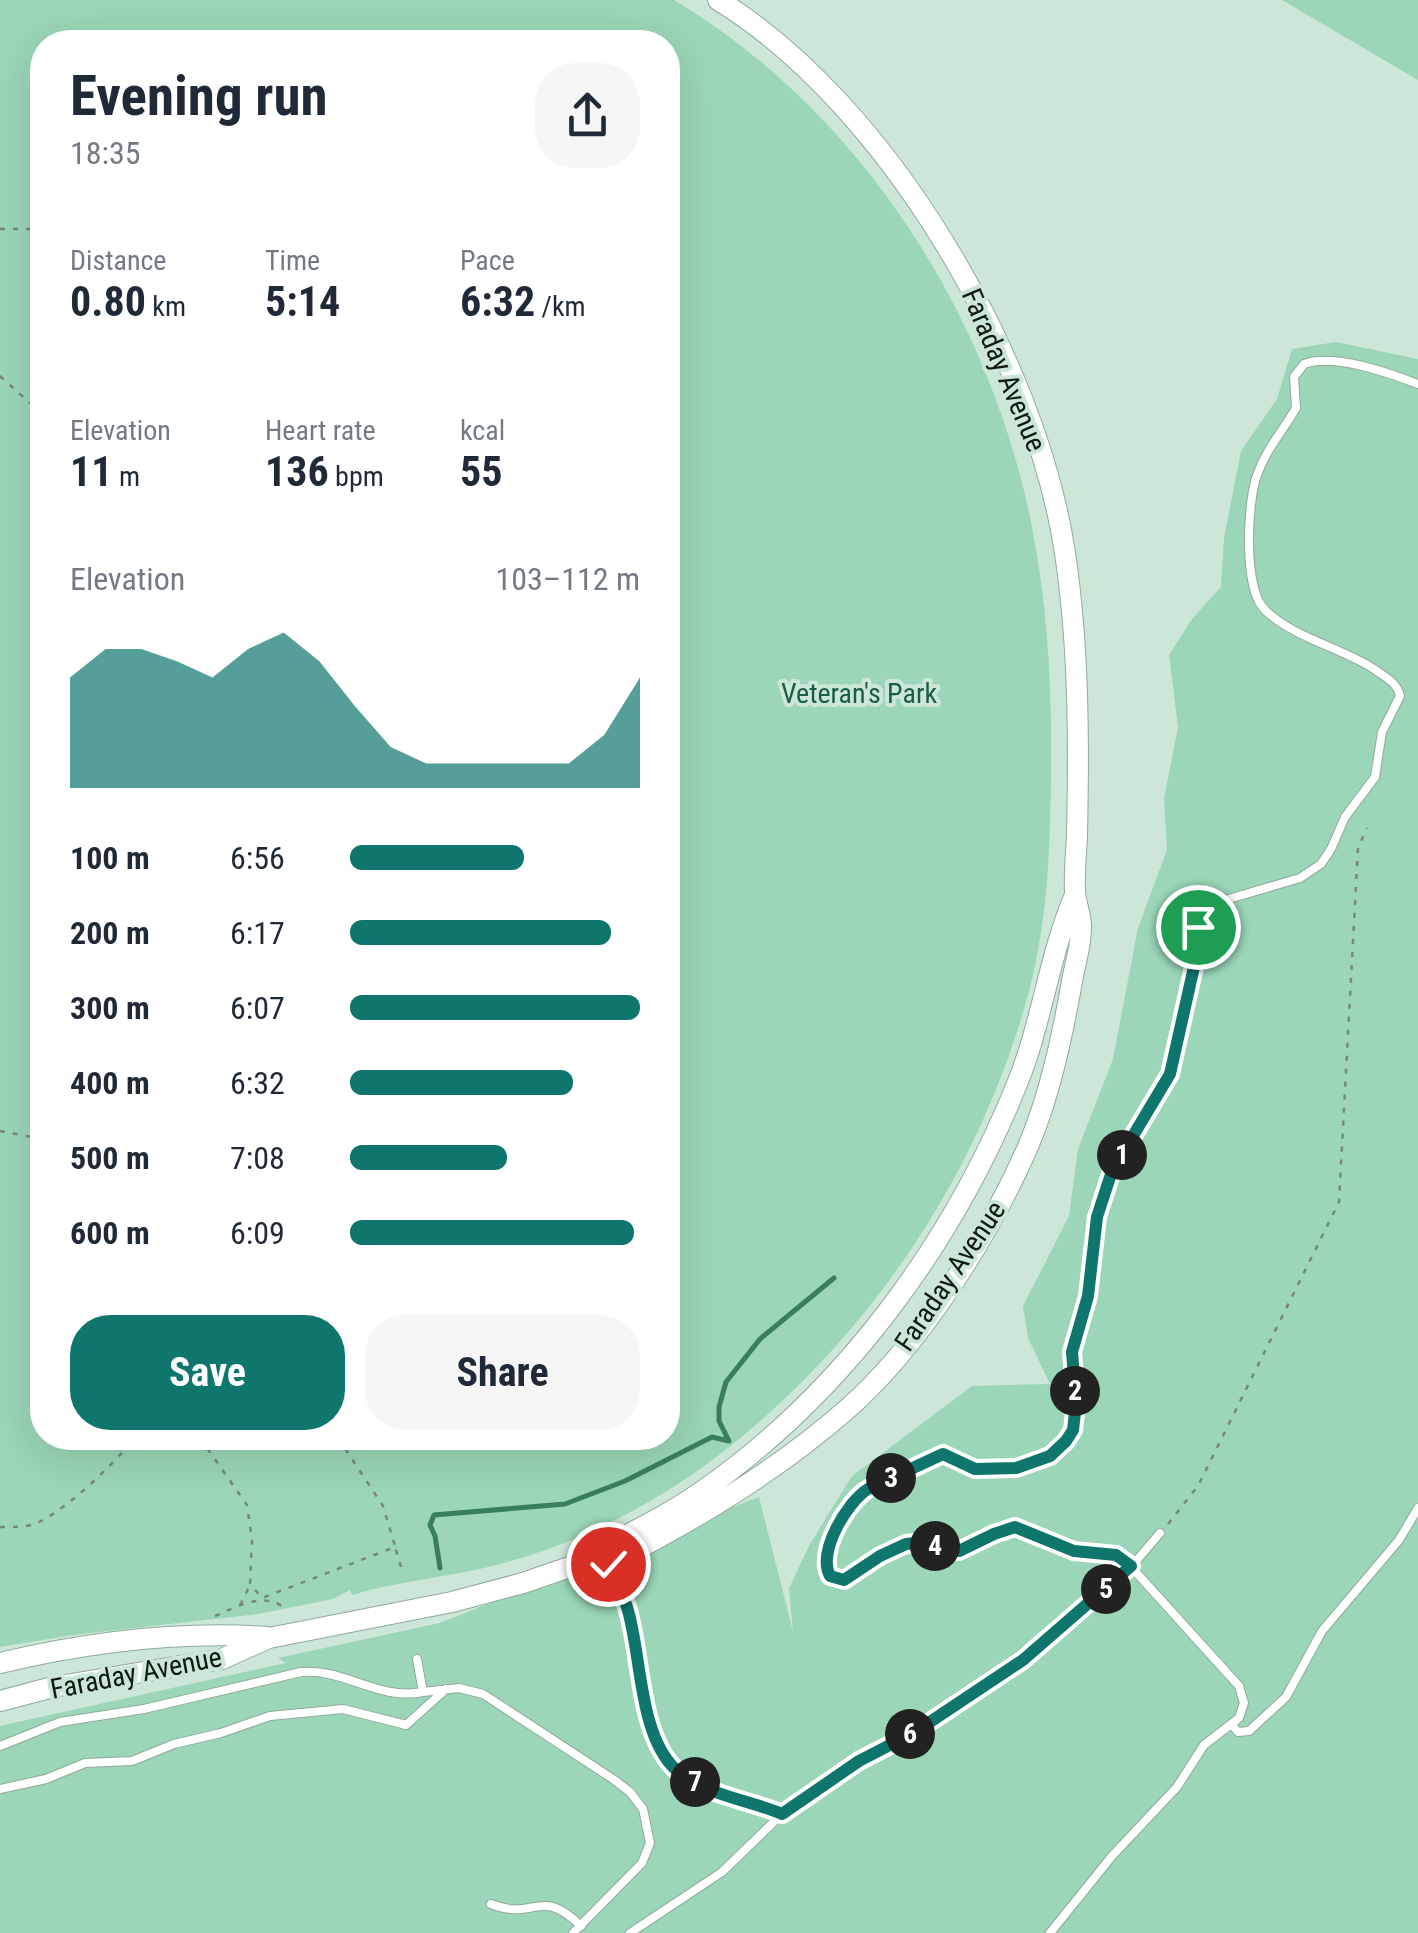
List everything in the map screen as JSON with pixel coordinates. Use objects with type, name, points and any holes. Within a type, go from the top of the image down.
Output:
[{"type":"main road","name":"Faraday Avenue","points":[[0,1701],[53,1687],[222,1660],[269,1638],[523,1584],[600,1561],[721,1503],[847,1410],[896,1357],[944,1295],[1030,1144],[1066,1018],[1082,926],[1075,895],[1079,729],[1073,620],[1065,550],[1048,480],[1027,412],[968,281],[918,200],[858,124],[806,68],[729,3]]},
{"type":"main road","name":"Faraday Avenue","points":[[600,1561],[605,1546],[698,1495],[799,1413],[855,1353],[915,1274],[992,1141],[1018,1081],[1039,1022],[1063,922],[1075,895]]},
{"type":"main road","name":"Faraday Avenue","points":[[0,1664],[114,1645],[215,1634],[269,1638]]},
{"type":"lane","points":[[1050,1933],[1112,1856],[1177,1787],[1204,1745],[1239,1718],[1244,1704],[1239,1686],[1131,1566],[1116,1555],[1074,1551],[1015,1527],[959,1551],[924,1542],[899,1546],[844,1580],[830,1576],[826,1563],[829,1547],[858,1496],[943,1454],[979,1470],[1031,1464],[1050,1456],[1070,1436],[1076,1413],[1072,1352],[1088,1296],[1097,1217],[1112,1171],[1170,1074],[1200,922],[1216,904],[1300,878],[1321,864],[1350,810],[1375,777],[1382,732],[1400,696],[1391,681],[1277,619],[1258,602],[1252,588],[1250,554],[1258,472],[1296,408],[1294,377],[1304,364],[1326,361],[1363,367],[1418,384]]},
{"type":"lane","points":[[1232,1725],[1238,1732],[1249,1731],[1286,1696],[1322,1631],[1388,1553],[1418,1508]]},
{"type":"lane","points":[[630,1933],[722,1872],[782,1814],[859,1761],[915,1732],[1023,1660],[1131,1566],[1160,1533]]},
{"type":"lane","points":[[417,1658],[423,1692]]},
{"type":"lane","points":[[0,1746],[60,1722],[144,1708],[301,1672],[325,1671],[387,1693],[469,1690],[502,1704],[622,1785],[643,1809],[650,1835],[646,1856],[573,1933]]},
{"type":"lane","points":[[0,1789],[39,1781],[85,1762],[139,1759],[174,1744],[221,1734],[270,1716],[343,1709],[406,1725],[446,1689]]},
{"type":"lane","points":[[492,1904],[512,1911],[558,1906],[581,1926]]},
{"type":"path","points":[[0,229],[30,229]]},
{"type":"path","points":[[0,376],[30,403]]},
{"type":"path","points":[[1160,1533],[1198,1486],[1339,1202],[1358,848],[1366,828]]},
{"type":"path","points":[[0,1131],[30,1137]]},
{"type":"path","points":[[0,1527],[22,1527],[40,1521],[82,1490],[124,1450]]},
{"type":"path","points":[[208,1450],[247,1505],[252,1540],[250,1584],[240,1606]]},
{"type":"path","points":[[346,1450],[383,1506],[401,1567]]},
{"type":"path","points":[[213,1622],[216,1615],[396,1547]]},
{"type":"path","points":[[600,1561],[626,1606],[645,1704],[658,1742],[674,1769],[700,1786],[782,1814]]},
{"type":"path","points":[[250,1584],[262,1598],[287,1610]]},
{"type":"green space","name":"Veteran's Park","points":[[0,0],[674,0],[741,46],[802,99],[857,158],[906,224],[948,293],[983,367],[1011,444],[1031,522],[1045,616],[1051,773],[1044,910],[1029,991],[1008,1059],[949,1188],[870,1305],[824,1359],[773,1409],[719,1455],[665,1492],[578,1537],[484,1568],[352,1595],[350,1590],[333,1599],[258,1614],[0,1647]]},
{"type":"green space","points":[[1282,0],[1418,0],[1418,80]]},
{"type":"green space","points":[[1336,342],[1418,359],[1418,1933],[0,1933],[0,1726],[286,1663],[278,1658],[440,1623],[759,1497],[793,1632],[789,1588],[810,1544],[852,1476],[972,1386],[1050,1384],[1028,1338],[1023,1306],[1069,1216],[1078,1149],[1113,1059],[1138,928],[1167,850],[1164,799],[1178,727],[1169,655],[1192,619],[1221,587],[1224,538],[1241,451],[1277,399],[1292,349]]},
{"type":"waterway","points":[[728,1439],[719,1421],[726,1382],[760,1339],[834,1278]]},
{"type":"waterway","points":[[440,1568],[430,1525],[434,1515],[565,1504],[625,1481],[712,1437],[729,1441]]},
{"type":"route","points":[[608,1564],[626,1606],[645,1704],[658,1742],[674,1769],[700,1786],[782,1814],[859,1761],[915,1732],[956,1701],[1023,1660],[1131,1566],[1116,1555],[1074,1551],[1015,1527],[959,1551],[924,1542],[899,1546],[840,1581],[830,1576],[826,1563],[829,1547],[849,1510],[868,1489],[943,1454],[979,1470],[1031,1464],[1050,1456],[1070,1436],[1076,1413],[1072,1352],[1088,1296],[1097,1217],[1112,1171],[1170,1074],[1194,967],[1198,927]]}]
